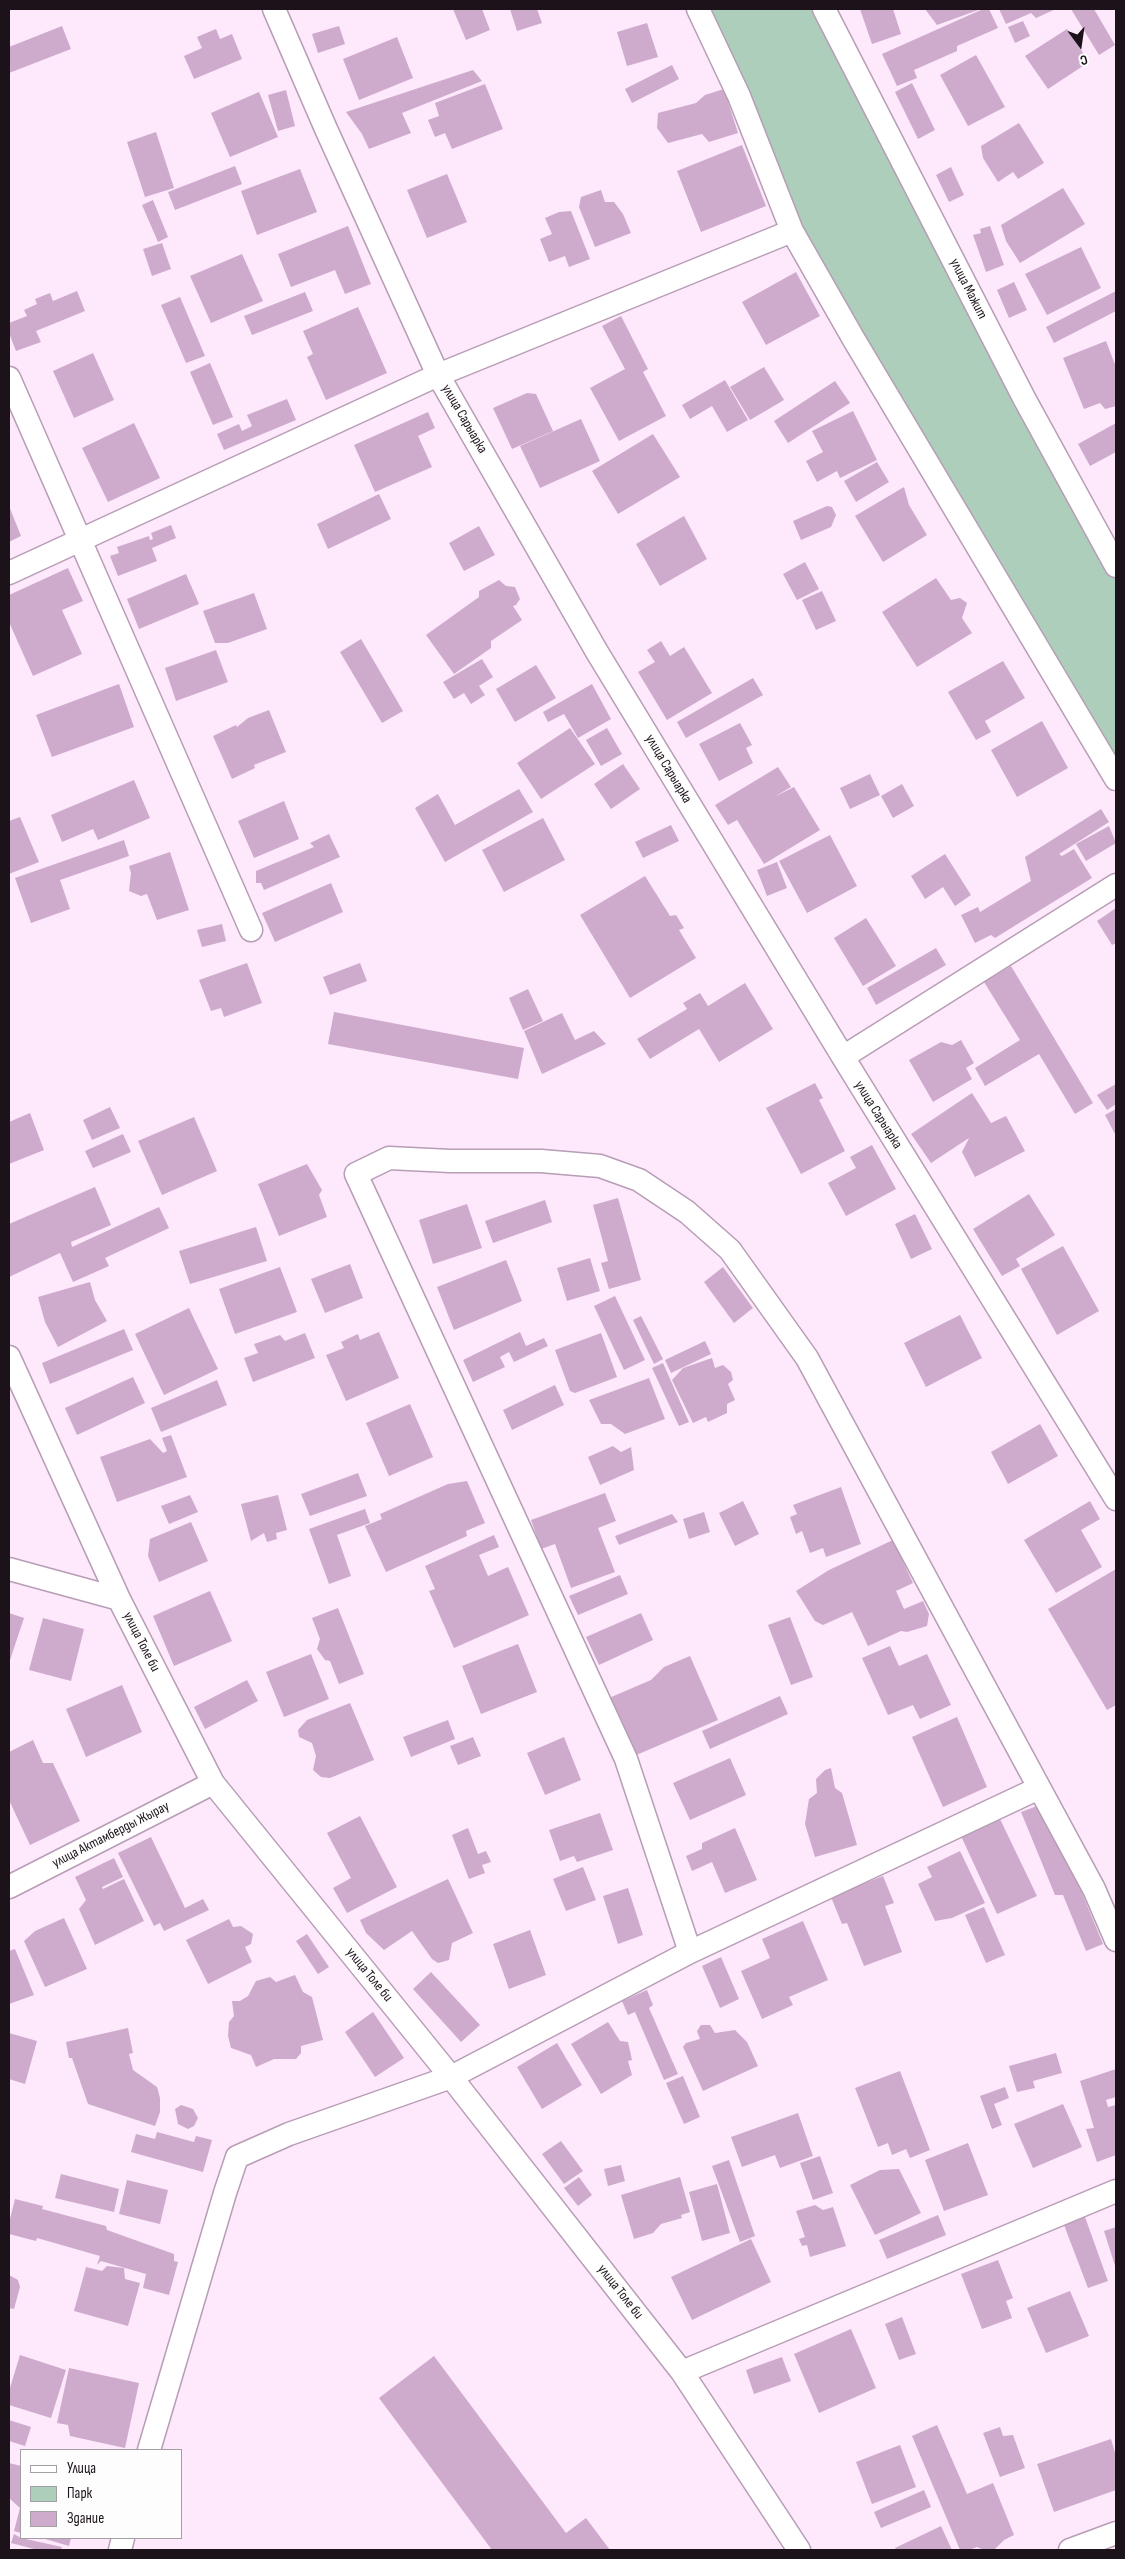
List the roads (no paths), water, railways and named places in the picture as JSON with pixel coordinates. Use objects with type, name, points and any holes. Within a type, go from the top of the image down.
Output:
[{"type":"street","name":"улица Сарыарка","points":[[274,9],[326,129],[438,375],[597,652],[843,1057],[1116,1499]]},
{"type":"street","points":[[698,9],[739,96],[792,231],[853,338],[1116,779]]},
{"type":"street","name":"улица Мажит","points":[[824,9],[1024,398],[1116,566]]},
{"type":"street","points":[[9,572],[438,375],[792,231]]},
{"type":"street","points":[[9,378],[251,930]]},
{"type":"street","points":[[843,1057],[1116,885]]},
{"type":"street","points":[[690,1952],[626,1759],[356,1174],[389,1158],[450,1161],[541,1161],[600,1166],[639,1180],[687,1212],[730,1250],[807,1358],[1094,1889],[1116,1940]]},
{"type":"street","name":"улица Толе би","points":[[9,1357],[119,1599],[213,1783],[451,2076],[682,2372],[798,2550]]},
{"type":"street","points":[[9,1569],[119,1599]]},
{"type":"street","name":"улица Актамберды Жырау","points":[[9,1887],[213,1783]]},
{"type":"street","points":[[149,2449],[225,2193],[238,2158],[289,2134],[451,2076],[690,1952],[1039,1788]]},
{"type":"street","points":[[682,2372],[1116,2191]]},
{"type":"street","points":[[1070,2550],[1116,2533]]}]
